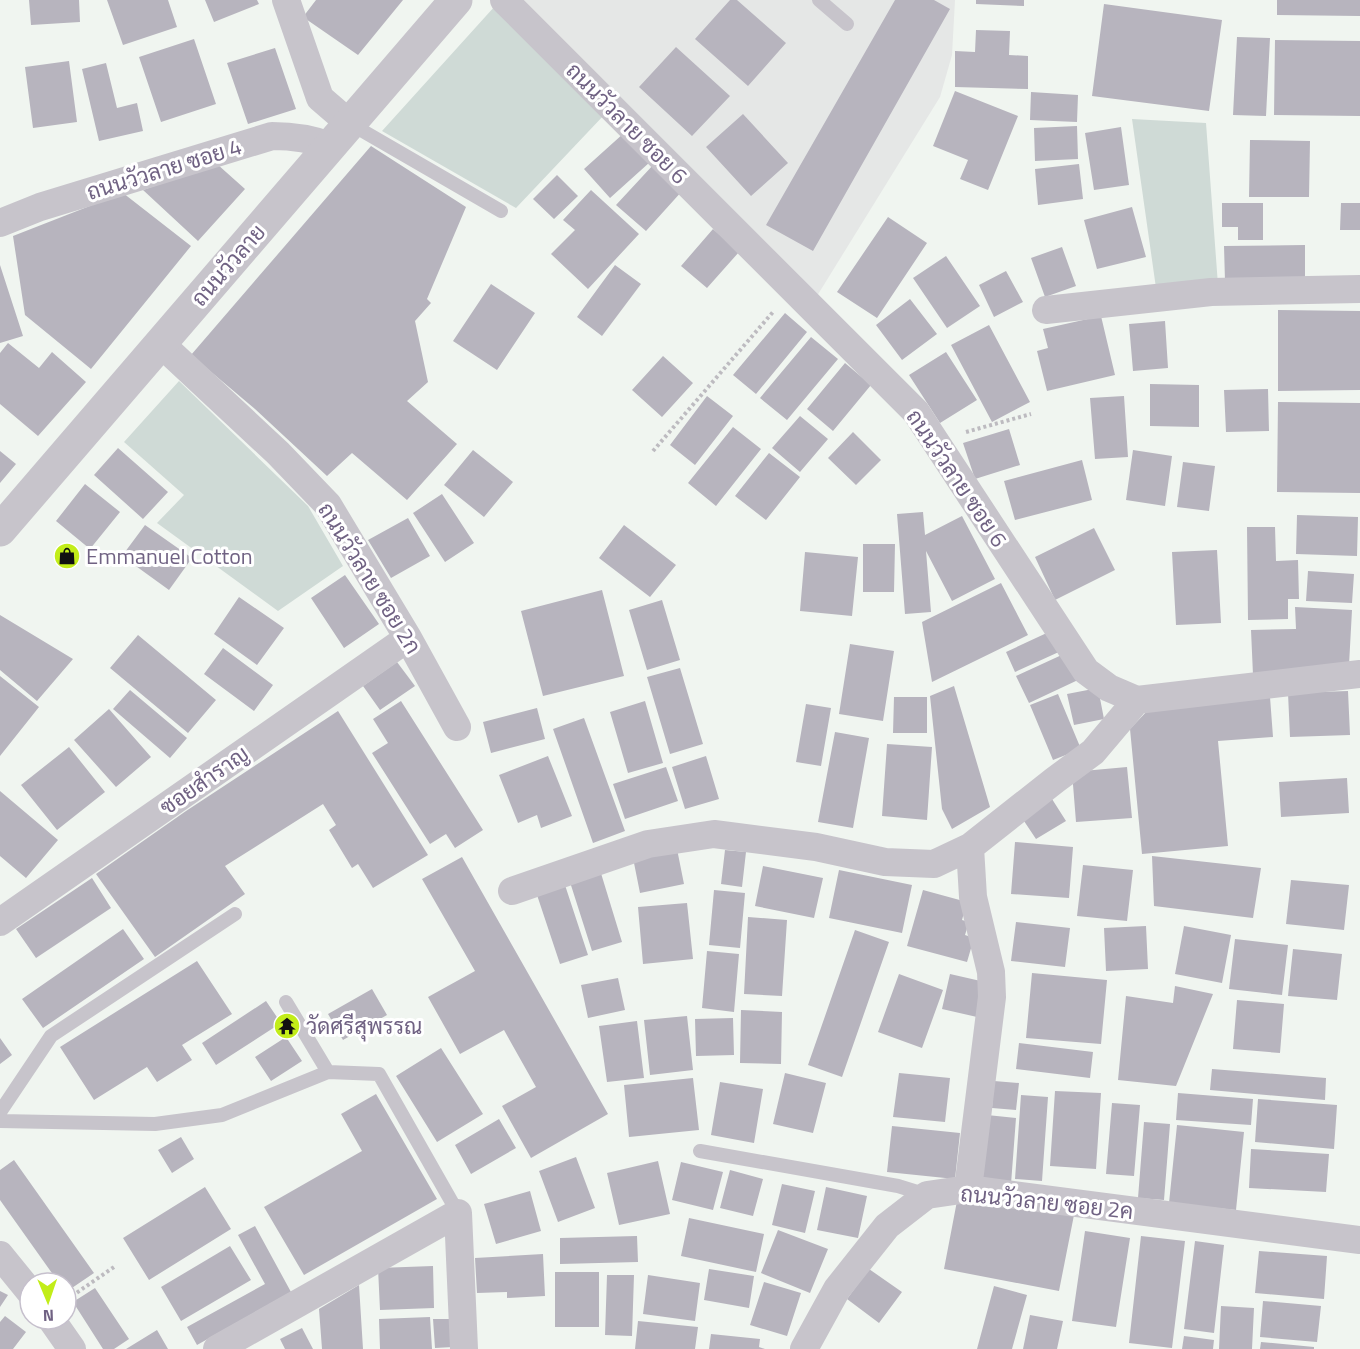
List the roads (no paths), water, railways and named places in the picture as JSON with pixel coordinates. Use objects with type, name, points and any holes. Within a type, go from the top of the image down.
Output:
[{"type":"street","points":[[286,0],[320,98],[339,134]]},
{"type":"street","name":"ถนนวัวลาย","points":[[0,530],[456,0]]},
{"type":"street","name":"ถนนวัวลาย ซอย 6","points":[[504,0],[916,412],[1086,670],[1109,688],[1137,700],[1360,674]]},
{"type":"street","name":"ถนนวัวลาย ซอย 4","points":[[0,223],[40,207],[272,136],[314,139],[339,134]]},
{"type":"street","points":[[1046,310],[1211,292],[1360,289]]},
{"type":"street","name":"ถนนวัวลาย ซอย 2ก","points":[[160,344],[278,453],[328,505],[408,639],[457,727]]},
{"type":"street","name":"ซอยสำราญ","points":[[0,922],[408,639]]},
{"type":"street","points":[[512,891],[648,844],[714,834],[816,847],[885,862],[934,864],[970,847],[1093,752],[1137,700]]},
{"type":"street","points":[[968,1189],[992,997],[991,972],[972,897],[970,847]]},
{"type":"street","name":"ถนนวัวลาย ซอย 2ค","points":[[927,1195],[968,1189],[1360,1240]]},
{"type":"street","points":[[804,1349],[837,1289],[887,1226],[927,1195]]},
{"type":"street","points":[[216,1349],[458,1213],[464,1349]]},
{"type":"street","points":[[0,1255],[18,1277]]},
{"type":"street","points":[[59,1331],[72,1349]]},
{"type":"lane","points":[[819,0],[847,24]]},
{"type":"lane","points":[[339,134],[501,211]]},
{"type":"lane","points":[[0,1112],[51,1036],[235,914]]},
{"type":"lane","points":[[286,1002],[328,1072]]},
{"type":"lane","points":[[0,1121],[155,1124],[222,1115],[328,1072],[379,1074],[458,1213]]},
{"type":"lane","name":"ถนนวัวลาย ซอย 2ค","points":[[700,1150],[898,1186],[927,1195]]},
{"type":"place","name":"Emmanuel Cotton","points":[[67,556]]},
{"type":"place","name":"วัดศรีสุพรรณ","points":[[287,1026]]}]
